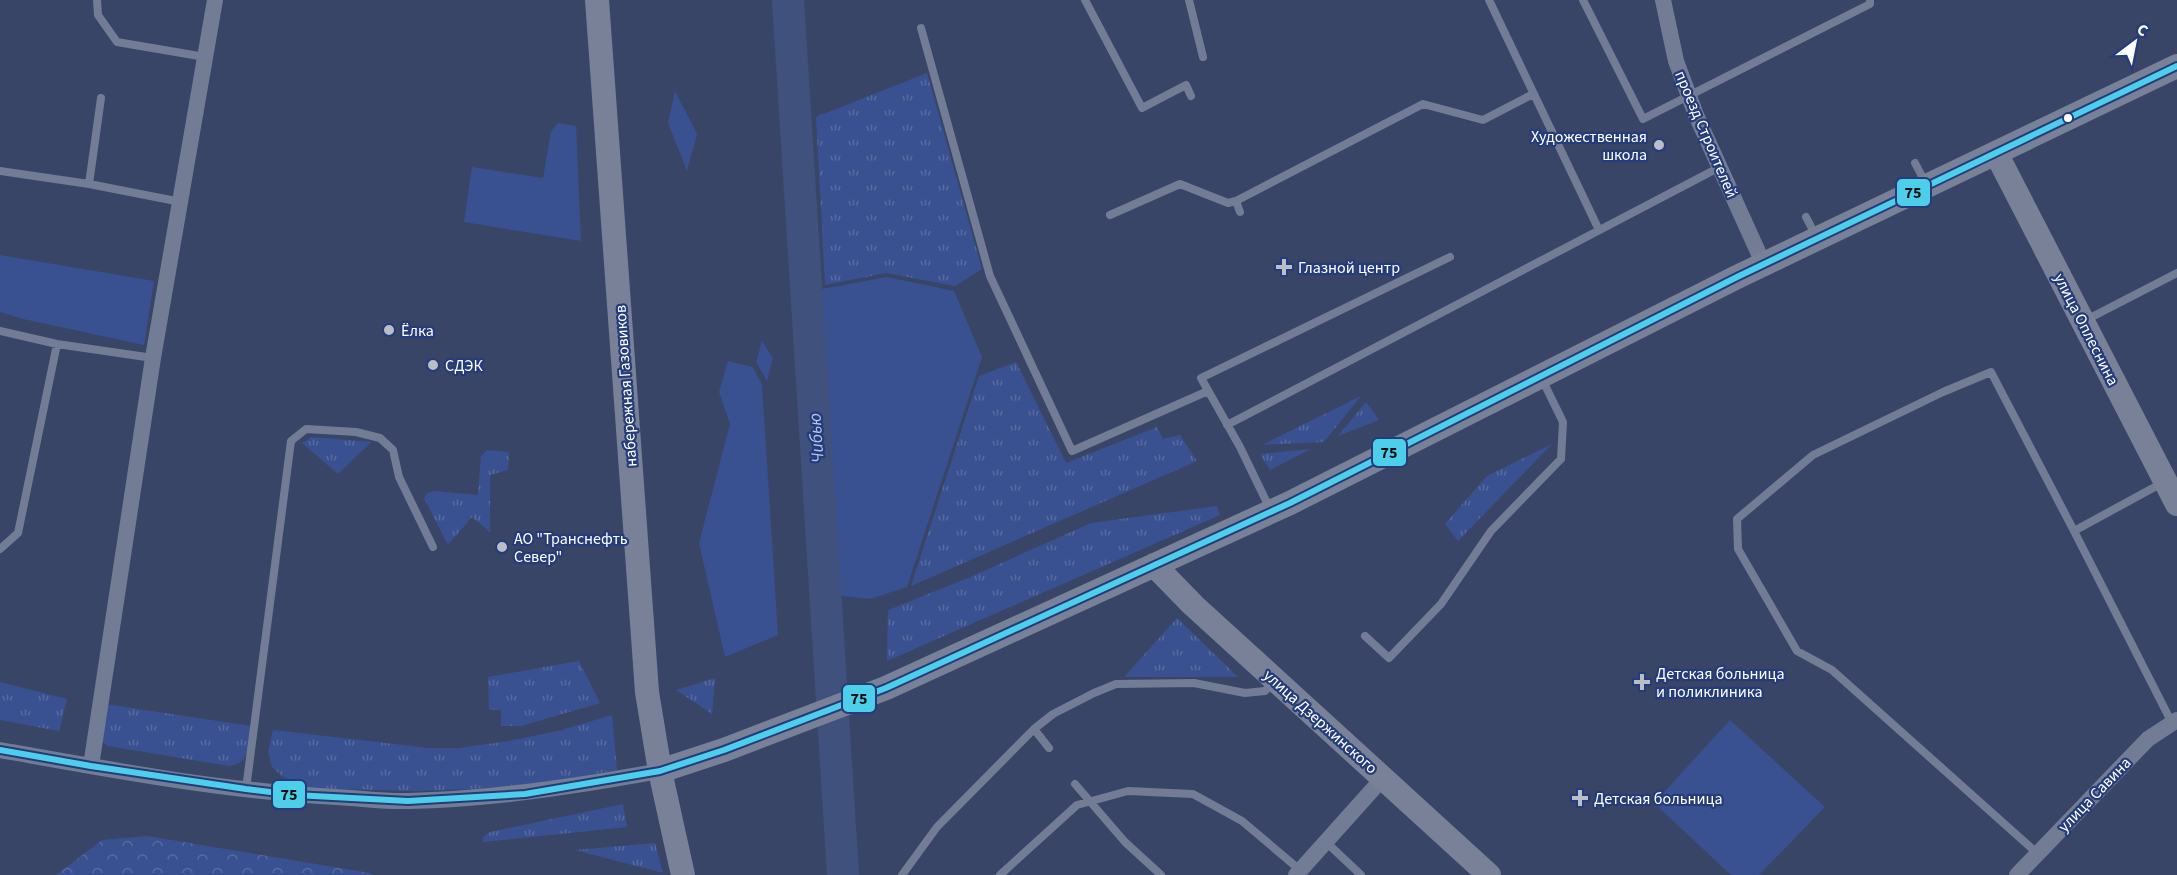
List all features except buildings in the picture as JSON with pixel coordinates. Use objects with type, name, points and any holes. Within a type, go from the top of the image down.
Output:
[{"type":"main road","name":"набережная Газовиков","points":[[597,0],[647,692],[660,771],[683,875]]},
{"type":"main road","points":[[660,771],[724,750],[877,690],[1272,511],[1764,265],[2177,66]]},
{"type":"main road","name":"улица Оплеснина","points":[[1996,153],[2177,504]]},
{"type":"main road","name":"улица Дзержинского","points":[[1154,565],[1193,604],[1489,875]]},
{"type":"street","points":[[91,766],[153,358],[215,0]]},
{"type":"street","name":"проезд Строителей","points":[[1665,0],[1676,61],[1764,265]]},
{"type":"street","name":"улица Савина","points":[[2017,875],[2148,739],[2174,722]]},
{"type":"street","points":[[0,750],[246,789],[295,795],[408,801],[525,794],[660,771]]},
{"type":"street","points":[[1298,873],[1383,778]]},
{"type":"lane","points":[[97,0],[98,15],[117,42],[205,57]]},
{"type":"lane","points":[[1085,0],[1142,108],[1186,85],[1191,96]]},
{"type":"lane","points":[[1189,0],[1203,57]]},
{"type":"lane","points":[[1488,0],[1599,230]]},
{"type":"lane","points":[[1583,0],[1643,119],[1870,4],[1870,0]]},
{"type":"lane","points":[[921,28],[990,276],[1072,451],[1208,391]]},
{"type":"lane","points":[[1110,215],[1180,184],[1228,203],[1236,201],[1423,104],[1483,120],[1533,94]]},
{"type":"lane","points":[[89,184],[101,98]]},
{"type":"lane","points":[[1915,163],[1927,186]]},
{"type":"lane","points":[[1227,425],[1720,167]]},
{"type":"lane","points":[[0,171],[89,184],[181,202]]},
{"type":"lane","points":[[1236,201],[1240,212]]},
{"type":"lane","points":[[1806,217],[1818,239]]},
{"type":"lane","points":[[1272,511],[1240,447],[1201,378],[1450,257]]},
{"type":"lane","points":[[2083,321],[2176,277]]},
{"type":"lane","points":[[0,331],[57,344],[153,358]]},
{"type":"lane","points":[[0,549],[18,534],[57,344]]},
{"type":"lane","points":[[2037,853],[1832,670],[1797,651],[1738,549],[1737,519],[1813,455],[1943,392],[1991,372],[2174,722]]},
{"type":"lane","points":[[1365,636],[1389,658],[1441,604],[1491,531],[1561,459],[1563,422],[1540,377]]},
{"type":"lane","points":[[246,789],[291,441],[306,429],[356,432],[380,438],[393,450],[399,477],[433,547]]},
{"type":"lane","points":[[2074,531],[2165,481]]},
{"type":"lane","points":[[902,875],[937,826],[1034,729],[1053,714],[1116,684],[1194,683],[1245,693],[1265,691],[1276,680]]},
{"type":"lane","points":[[1034,729],[1049,748]]},
{"type":"lane","points":[[1075,784],[1125,842],[1161,875]]},
{"type":"lane","points":[[1000,875],[1077,805],[1128,791],[1193,794],[1242,821],[1298,873]]},
{"type":"lane","points":[[1326,842],[1359,874]]},
{"type":"green space","points":[[927,73],[982,269],[955,286],[886,273],[825,285],[816,117]]},
{"type":"green space","points":[[675,91],[697,134],[687,171],[668,123]]},
{"type":"green space","points":[[558,123],[576,126],[581,241],[464,222],[472,167],[543,178],[551,131]]},
{"type":"green space","points":[[0,255],[154,281],[144,345],[0,312]]},
{"type":"green space","points":[[887,277],[954,291],[982,357],[907,587],[870,599],[833,595],[816,290]]},
{"type":"green space","points":[[762,341],[773,358],[767,381],[756,362]]},
{"type":"green space","points":[[728,361],[753,367],[762,385],[778,635],[725,657],[699,543],[730,424],[719,392]]},
{"type":"green space","points":[[1016,362],[1066,463],[1157,427],[1163,439],[1180,435],[1197,461],[911,586],[979,376]]},
{"type":"green space","points":[[1361,396],[1324,442],[1262,445]]},
{"type":"green space","points":[[1366,402],[1379,420],[1338,436]]},
{"type":"green space","points":[[312,437],[371,442],[338,474],[302,443]]},
{"type":"green space","points":[[1552,444],[1458,541],[1445,524],[1487,476]]},
{"type":"green space","points":[[1311,449],[1270,470],[1260,454]]},
{"type":"green space","points":[[487,450],[509,452],[508,470],[490,475],[490,532],[472,517],[448,545],[424,498],[427,493],[435,491],[478,495],[481,456]]},
{"type":"green space","points":[[1217,506],[1220,515],[887,661],[888,610],[968,578],[1091,523]]},
{"type":"green space","points":[[1177,618],[1238,677],[1124,677]]},
{"type":"green space","points":[[579,661],[600,703],[521,726],[501,726],[501,710],[489,710],[488,677]]},
{"type":"green space","points":[[715,678],[712,714],[676,690]]},
{"type":"green space","points":[[0,682],[67,699],[59,731],[0,720]]},
{"type":"green space","points":[[105,704],[251,726],[247,752],[241,762],[229,766],[108,746],[101,741]]},
{"type":"green space","points":[[612,715],[617,770],[532,785],[416,791],[306,788],[282,776],[272,767],[268,752],[273,730],[429,748],[459,748],[562,730]]},
{"type":"green space","points":[[1730,720],[1825,807],[1759,875],[1731,875],[1654,803]]},
{"type":"green space","points":[[623,804],[627,827],[483,842],[483,837],[490,832]]},
{"type":"green space","points":[[147,836],[374,875],[56,875],[102,840]]},
{"type":"green space","points":[[655,843],[663,873],[575,850]]},
{"type":"waterway","name":"Чибью","points":[[788,0],[843,875]]},
{"type":"transit line","name":"75","points":[[0,750],[246,789],[295,795],[408,801],[525,794],[660,771],[724,750],[886,688],[1290,503],[1737,277],[2177,66]]},
{"type":"place","name":"Художественная школа","points":[[1659,145]]},
{"type":"place","name":"Глазной центр","points":[[1284,267]]},
{"type":"place","name":"Ёлка","points":[[389,330]]},
{"type":"place","name":"СДЭК","points":[[433,365]]},
{"type":"place","name":"АО \"Транснефть Север\"","points":[[502,547]]},
{"type":"place","name":"Детская больница и поликлиника","points":[[1642,682]]},
{"type":"place","name":"Детская больница","points":[[1580,798]]}]
